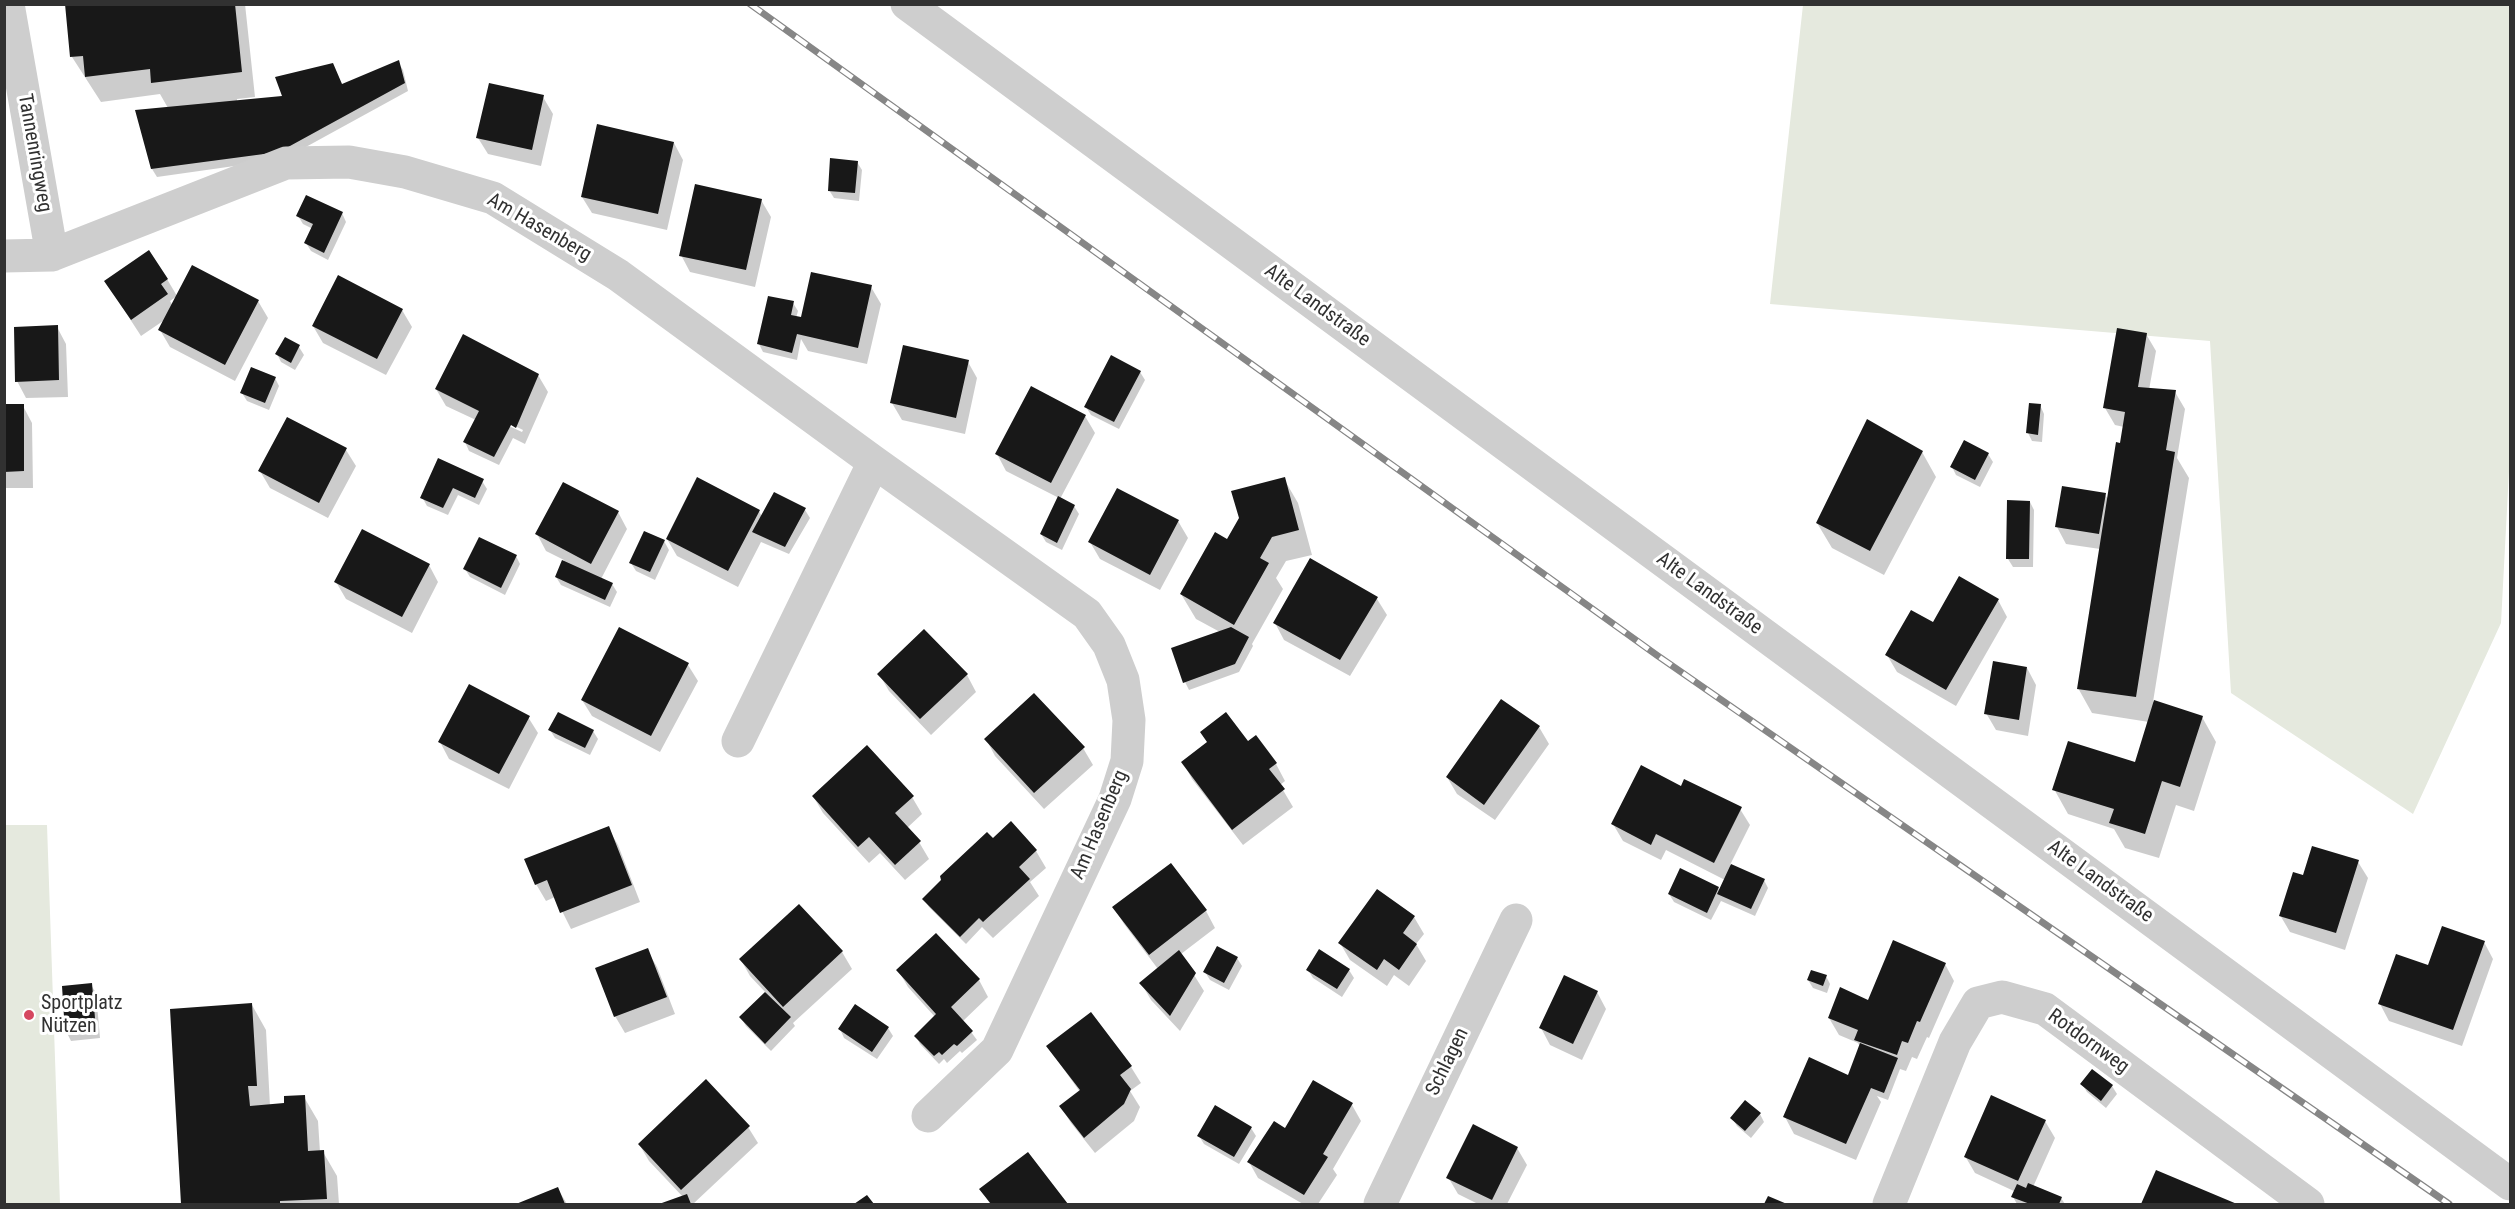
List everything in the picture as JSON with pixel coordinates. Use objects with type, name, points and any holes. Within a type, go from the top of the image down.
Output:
[{"type":"street","name":"Tannenringweg","points":[[8,4],[52,255]]},
{"type":"street","name":"Alte Landstraße","points":[[907,4],[2511,1184]]},
{"type":"street","name":"Am Hasenberg","points":[[52,255],[286,163],[349,162],[405,172],[494,198],[599,263],[1087,614],[1109,645],[1123,680],[1129,720],[1127,761],[1115,799],[997,1050],[928,1116]]},
{"type":"street","points":[[4,256],[52,255]]},
{"type":"street","points":[[738,741],[874,462]]},
{"type":"street","name":"Schlagen","points":[[1380,1204],[1516,921]]},
{"type":"street","name":"Rotdornweg","points":[[1889,1204],[1955,1042],[1978,1003],[2002,997],[2045,1009],[2274,1194],[2308,1204]]},
{"type":"shaded area","points":[[1803,5],[2510,5],[2510,452],[2501,623],[2413,814],[2231,693],[2210,341],[1770,304]]},
{"type":"shaded area","name":"Sportplatz Nützen","points":[[5,825],[47,825],[60,1204],[5,1204]]},
{"type":"building","points":[[65,4],[235,4],[242,72],[151,83],[150,69],[85,77],[83,56],[70,57]]},
{"type":"building","points":[[399,60],[405,83],[279,152],[151,169],[135,110],[282,96],[275,77],[333,63],[342,84]]},
{"type":"building","points":[[489,83],[544,95],[532,150],[476,138]]},
{"type":"building","points":[[597,124],[674,142],[658,214],[581,197]]},
{"type":"building","points":[[830,158],[858,161],[855,193],[828,191]]},
{"type":"building","points":[[695,184],[762,199],[746,270],[679,256]]},
{"type":"building","points":[[306,195],[343,212],[324,253],[304,243],[313,224],[296,216]]},
{"type":"building","points":[[149,250],[168,279],[161,284],[168,294],[131,320],[104,281]]},
{"type":"building","points":[[192,265],[259,300],[225,365],[158,330]]},
{"type":"building","points":[[811,272],[872,285],[858,348],[797,334],[792,353],[757,344],[768,296],[794,301],[791,315],[801,317]]},
{"type":"building","points":[[338,275],[403,309],[377,359],[312,326]]},
{"type":"building","points":[[58,325],[59,380],[15,382],[14,327]]},
{"type":"building","points":[[2117,328],[2147,333],[2138,387],[2176,390],[2166,450],[2175,452],[2136,697],[2077,689],[2116,442],[2120,443],[2125,412],[2103,408]]},
{"type":"building","points":[[463,334],[539,374],[516,428],[511,425],[494,457],[463,442],[479,411],[435,389]]},
{"type":"building","points":[[285,337],[300,345],[291,363],[275,354]]},
{"type":"building","points":[[903,345],[969,360],[956,418],[890,403]]},
{"type":"building","points":[[1111,355],[1141,371],[1114,422],[1084,407]]},
{"type":"building","points":[[251,367],[276,377],[265,403],[240,393]]},
{"type":"building","points":[[1031,386],[1086,415],[1051,483],[995,454]]},
{"type":"building","points":[[2029,403],[2041,404],[2038,435],[2026,433]]},
{"type":"building","points":[[4,404],[24,404],[24,471],[4,472]]},
{"type":"building","points":[[287,417],[347,448],[319,503],[258,471]]},
{"type":"building","points":[[1867,419],[1923,451],[1870,551],[1816,523]]},
{"type":"building","points":[[1964,440],[1989,453],[1975,480],[1950,467]]},
{"type":"building","points":[[438,458],[484,479],[475,498],[453,488],[443,508],[420,498]]},
{"type":"building","points":[[697,477],[760,510],[728,571],[666,539]]},
{"type":"building","points":[[1285,477],[1299,530],[1272,537],[1260,558],[1269,563],[1234,625],[1180,594],[1215,532],[1227,539],[1239,518],[1231,491]]},
{"type":"building","points":[[563,482],[619,511],[591,564],[535,534]]},
{"type":"building","points":[[2062,486],[2106,493],[2099,534],[2055,527]]},
{"type":"building","points":[[1117,488],[1179,520],[1150,575],[1088,542]]},
{"type":"building","points":[[774,492],[806,508],[785,547],[752,532]]},
{"type":"building","points":[[1058,496],[1075,505],[1057,543],[1040,534]]},
{"type":"building","points":[[2007,500],[2030,501],[2029,559],[2006,559]]},
{"type":"building","points":[[362,529],[430,564],[402,617],[334,582]]},
{"type":"building","points":[[644,531],[665,540],[650,572],[629,563]]},
{"type":"building","points":[[479,537],[517,555],[501,588],[463,569]]},
{"type":"building","points":[[1310,558],[1378,597],[1340,660],[1273,623]]},
{"type":"building","points":[[562,560],[613,583],[605,600],[555,577]]},
{"type":"building","points":[[1959,576],[1999,599],[1946,690],[1885,655],[1911,610],[1933,622]]},
{"type":"building","points":[[619,627],[689,663],[651,736],[581,700]]},
{"type":"building","points":[[1231,627],[1249,637],[1235,664],[1183,683],[1171,648]]},
{"type":"building","points":[[924,629],[968,674],[920,719],[877,674]]},
{"type":"building","points":[[1993,661],[2027,667],[2019,720],[1984,714]]},
{"type":"building","points":[[469,684],[530,716],[499,774],[438,742]]},
{"type":"building","points":[[1034,693],[1085,747],[1034,793],[984,739]]},
{"type":"building","points":[[1501,699],[1540,726],[1484,805],[1446,777]]},
{"type":"building","points":[[2154,700],[2203,716],[2180,787],[2162,781],[2145,834],[2109,823],[2114,809],[2052,790],[2068,741],[2135,762]]},
{"type":"building","points":[[558,712],[594,730],[585,748],[548,730]]},
{"type":"building","points":[[1226,712],[1248,741],[1256,735],[1277,763],[1269,769],[1285,789],[1232,830],[1181,762],[1207,742],[1200,732]]},
{"type":"building","points":[[867,745],[914,796],[895,813],[921,841],[895,865],[869,837],[858,847],[812,796]]},
{"type":"building","points":[[1641,765],[1681,786],[1684,779],[1742,807],[1714,863],[1656,834],[1651,845],[1611,824]]},
{"type":"building","points":[[1011,821],[1037,850],[1019,867],[1030,879],[983,922],[979,918],[960,937],[922,899],[941,880],[940,876],[987,832],[993,838]]},
{"type":"building","points":[[609,826],[632,885],[560,913],[547,880],[535,885],[524,859]]},
{"type":"building","points":[[2312,846],[2359,860],[2336,933],[2279,916],[2293,872],[2303,875]]},
{"type":"building","points":[[1171,863],[1207,910],[1149,955],[1112,907]]},
{"type":"building","points":[[1731,864],[1765,879],[1751,909],[1717,894]]},
{"type":"building","points":[[1680,868],[1719,887],[1707,913],[1668,894]]},
{"type":"building","points":[[1377,889],[1415,916],[1403,933],[1417,944],[1399,970],[1384,959],[1377,970],[1338,943]]},
{"type":"building","points":[[799,904],[843,951],[783,1007],[739,959]]},
{"type":"building","points":[[2442,926],[2485,941],[2453,1030],[2378,1004],[2396,954],[2428,965]]},
{"type":"building","points":[[936,933],[980,979],[951,1007],[973,1031],[957,1046],[954,1044],[942,1055],[939,1052],[934,1056],[914,1036],[936,1014],[896,970]]},
{"type":"building","points":[[1893,940],[1946,963],[1920,1022],[1917,1021],[1908,1043],[1902,1041],[1897,1055],[1854,1040],[1858,1030],[1828,1018],[1840,987],[1868,1000]]},
{"type":"building","points":[[1217,946],[1238,957],[1224,983],[1203,972]]},
{"type":"building","points":[[648,948],[667,997],[614,1017],[595,968]]},
{"type":"building","points":[[1319,949],[1350,969],[1337,989],[1306,970]]},
{"type":"building","points":[[1179,950],[1196,973],[1170,1016],[1139,983]]},
{"type":"building","points":[[1811,970],[1827,975],[1823,986],[1807,980]]},
{"type":"building","points":[[1564,975],[1598,991],[1573,1044],[1539,1028]]},
{"type":"building","points":[[92,983],[96,1030],[65,1033],[62,986]]},
{"type":"building","points":[[765,992],[791,1017],[765,1044],[739,1017]]},
{"type":"building","points":[[252,1003],[257,1086],[248,1086],[250,1106],[284,1103],[284,1096],[305,1095],[308,1151],[324,1150],[327,1199],[280,1201],[280,1204],[181,1204],[170,1009]]},
{"type":"building","points":[[855,1004],[889,1027],[872,1052],[838,1029]]},
{"type":"building","points":[[1091,1012],[1132,1066],[1120,1075],[1131,1089],[1124,1104],[1084,1138],[1059,1106],[1080,1090],[1046,1046]]},
{"type":"building","points":[[1860,1043],[1898,1058],[1884,1093],[1871,1088],[1846,1144],[1783,1117],[1809,1057],[1848,1075]]},
{"type":"building","points":[[2092,1069],[2113,1085],[2101,1101],[2080,1084]]},
{"type":"building","points":[[706,1079],[750,1126],[681,1190],[638,1144]]},
{"type":"building","points":[[1313,1080],[1353,1103],[1323,1154],[1328,1157],[1304,1195],[1247,1162],[1274,1121],[1285,1128]]},
{"type":"building","points":[[1991,1095],[2046,1120],[2018,1181],[1964,1157]]},
{"type":"building","points":[[1745,1100],[1761,1113],[1745,1131],[1730,1118]]},
{"type":"building","points":[[1215,1105],[1252,1127],[1234,1157],[1197,1136]]},
{"type":"building","points":[[1473,1124],[1518,1147],[1492,1200],[1446,1178]]},
{"type":"building","points":[[1028,1152],[1068,1204],[991,1204],[979,1189]]},
{"type":"building","points":[[2156,1170],[2237,1204],[2141,1204]]},
{"type":"building","points":[[2028,1183],[2062,1197],[2059,1204],[2030,1204],[2011,1197],[2017,1184],[2026,1188]]},
{"type":"building","points":[[558,1187],[565,1204],[516,1204]]},
{"type":"building","points":[[687,1194],[691,1204],[659,1204]]},
{"type":"building","points":[[867,1195],[874,1204],[854,1204]]},
{"type":"building","points":[[1768,1196],[1787,1204],[1764,1204]]},
{"type":"railway","points":[[750,4],[1658,656],[2449,1204]]},
{"type":"place","name":"Sportplatz Nützen","points":[[29,1015]]}]
